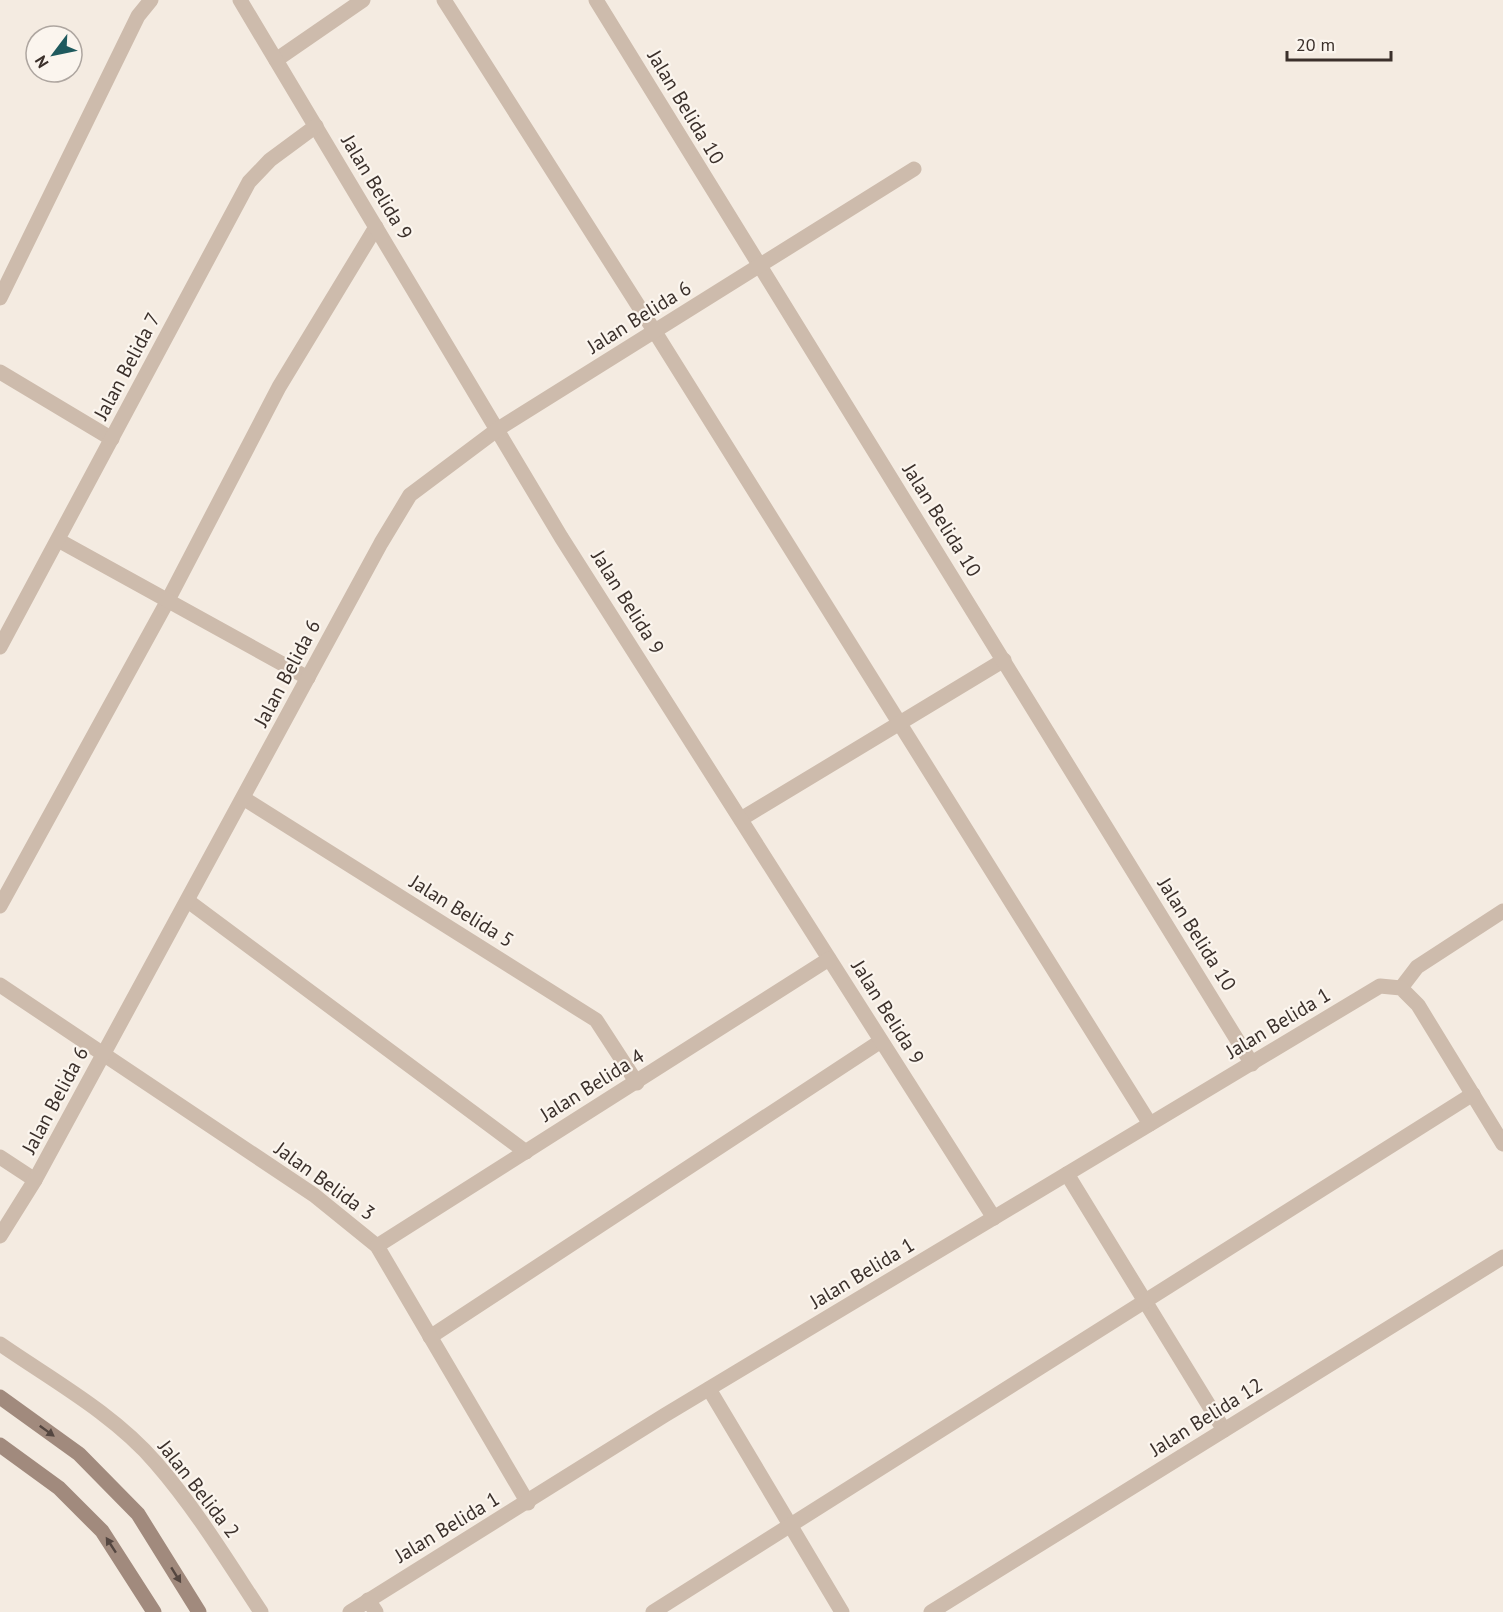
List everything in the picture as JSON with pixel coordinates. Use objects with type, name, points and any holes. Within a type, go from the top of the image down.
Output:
[{"type":"main road","points":[[0,1397],[79,1454],[138,1514],[199,1612]]},
{"type":"main road","points":[[0,1445],[59,1488],[102,1531],[154,1612]]},
{"type":"street","points":[[0,298],[138,16],[151,0]]},
{"type":"street","name":"Jalan Belida 9","points":[[240,0],[561,537],[994,1218]]},
{"type":"street","points":[[276,60],[363,0]]},
{"type":"street","points":[[444,0],[901,723],[1150,1124]]},
{"type":"street","name":"Jalan Belida 10","points":[[596,0],[1252,1064]]},
{"type":"street","name":"Jalan Belida 7","points":[[0,647],[249,182],[270,160],[316,126]]},
{"type":"street","name":"Jalan Belida 6","points":[[0,1236],[35,1180],[410,495],[498,429],[914,169]]},
{"type":"street","points":[[0,906],[167,602],[279,387],[376,227]]},
{"type":"street","points":[[0,372],[112,439]]},
{"type":"street","points":[[57,540],[308,678]]},
{"type":"street","points":[[741,819],[1004,660]]},
{"type":"street","name":"Jalan Belida 5","points":[[243,798],[596,1020],[637,1083]]},
{"type":"street","points":[[188,902],[526,1152]]},
{"type":"street","points":[[1503,911],[1417,967],[1401,988],[1418,1005],[1503,1144]]},
{"type":"street","name":"Jalan Belida 4","points":[[377,1246],[829,959]]},
{"type":"street","name":"Jalan Belida 3","points":[[0,985],[314,1195],[377,1246],[528,1503]]},
{"type":"street","name":"Jalan Belida 1","points":[[350,1612],[372,1606],[528,1503],[709,1389],[1380,986],[1401,988]]},
{"type":"street","points":[[430,1337],[881,1041]]},
{"type":"street","points":[[653,1612],[1473,1094]]},
{"type":"street","points":[[0,1156],[35,1180]]},
{"type":"street","points":[[1067,1174],[1224,1430]]},
{"type":"street","name":"Jalan Belida 12","points":[[931,1612],[1503,1257]]},
{"type":"street","name":"Jalan Belida 2","points":[[0,1344],[111,1421],[155,1461],[193,1510],[261,1612]]},
{"type":"street","points":[[709,1389],[842,1612]]}]
